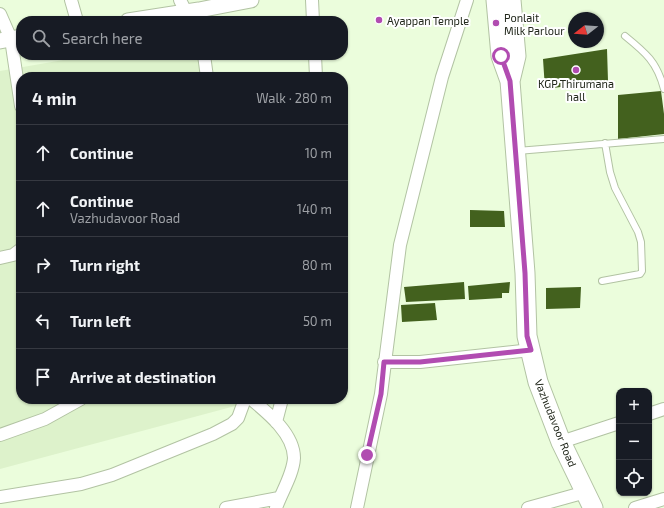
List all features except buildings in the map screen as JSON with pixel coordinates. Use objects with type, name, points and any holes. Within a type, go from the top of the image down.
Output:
[{"type":"main road","points":[[496,0],[501,56],[510,81]]},
{"type":"main road","name":"Vazhudavoor Road","points":[[511,0],[516,56],[510,81],[525,273],[527,336],[538,382],[561,442],[590,500]]},
{"type":"street","points":[[71,0],[76,16]]},
{"type":"street","points":[[160,16],[251,0]]},
{"type":"street","points":[[312,0],[313,16]]},
{"type":"street","points":[[357,508],[381,394],[384,362],[390,336],[400,245],[442,77],[467,0]]},
{"type":"street","points":[[0,14],[8,37],[16,79]]},
{"type":"street","points":[[205,60],[206,72]]},
{"type":"street","points":[[315,60],[316,72]]},
{"type":"street","points":[[0,258],[13,255],[16,253]]},
{"type":"street","points":[[384,362],[420,362],[531,350]]},
{"type":"street","points":[[0,435],[45,419],[72,404]]},
{"type":"street","points":[[0,497],[81,484],[112,475],[213,434],[232,424],[238,418],[242,404]]},
{"type":"street","points":[[226,508],[278,503],[290,473],[294,458],[291,445],[276,422],[256,404]]},
{"type":"street","points":[[276,422],[281,404]]},
{"type":"street","points":[[652,413],[664,409]]},
{"type":"street","points":[[561,442],[616,424]]},
{"type":"street","points":[[635,508],[664,499]]},
{"type":"street","points":[[528,508],[590,500]]},
{"type":"lane","points":[[625,36],[647,54],[662,72],[664,89]]},
{"type":"lane","points":[[515,151],[664,139]]},
{"type":"lane","points":[[602,280],[640,274],[642,271],[641,242],[638,232],[615,188],[610,172],[605,143]]},
{"type":"shaded area","points":[[63,60],[206,60],[207,72],[16,72],[16,404],[243,404],[0,469],[0,71]]},
{"type":"place","name":"Ayappan Temple","points":[[379,20]]},
{"type":"place","name":"Ponlait Milk Parlour","points":[[496,23]]},
{"type":"place","name":"KGP Thirumana hall","points":[[576,70]]},
{"type":"route","points":[[367,455],[381,394],[384,362],[420,362],[531,350],[527,336],[525,273],[510,81],[501,56]]}]
